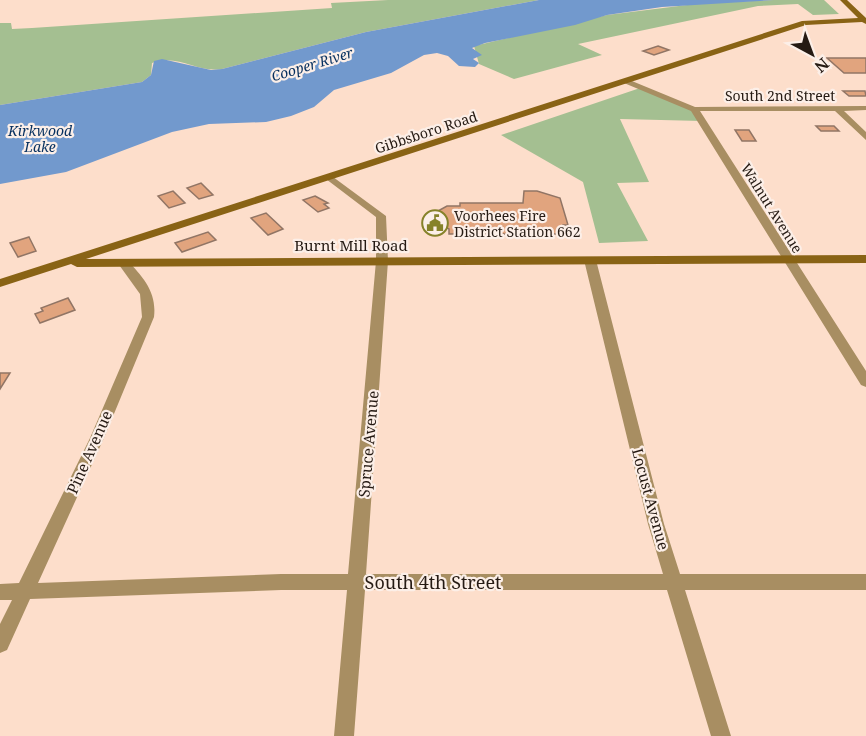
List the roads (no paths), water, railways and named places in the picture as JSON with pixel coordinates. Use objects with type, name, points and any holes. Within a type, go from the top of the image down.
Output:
[{"type":"street","points":[[843,0],[865,23]]},
{"type":"street","name":"Gibbsboro Road","points":[[0,283],[805,23],[820,21],[865,23]]},
{"type":"street","points":[[627,81],[694,109]]},
{"type":"street","points":[[837,108],[866,137]]},
{"type":"street","name":"South 2nd Street","points":[[694,109],[866,108]]},
{"type":"street","name":"Walnut Avenue","points":[[694,109],[866,382]]},
{"type":"street","name":"Spruce Avenue","points":[[329,177],[381,216],[382,261],[344,736]]},
{"type":"street","name":"Burnt Mill Road","points":[[62,263],[866,259]]},
{"type":"street","name":"Locust Avenue","points":[[590,260],[656,524],[721,736]]},
{"type":"street","name":"Pine Avenue","points":[[0,644],[97,438],[148,317],[151,305],[145,286],[123,262]]},
{"type":"street","name":"South 4th Street","points":[[0,592],[24,593],[281,582],[866,582]]},
{"type":"water","name":"Kirkwood Lake","points":[[539,0],[774,0],[662,7],[607,15],[575,25],[485,43],[472,48],[482,55],[473,59],[479,63],[475,67],[459,66],[448,56],[437,53],[424,55],[391,73],[334,90],[314,107],[291,116],[266,122],[209,124],[172,132],[66,172],[0,184],[0,105],[142,82],[151,75],[154,61],[162,59],[211,70],[222,69],[366,32]]},
{"type":"place","name":"Voorhees Fire District Station 662","points":[[435,223]]},
{"type":"water label","name":"Cooper River","points":[[312,64]]}]
